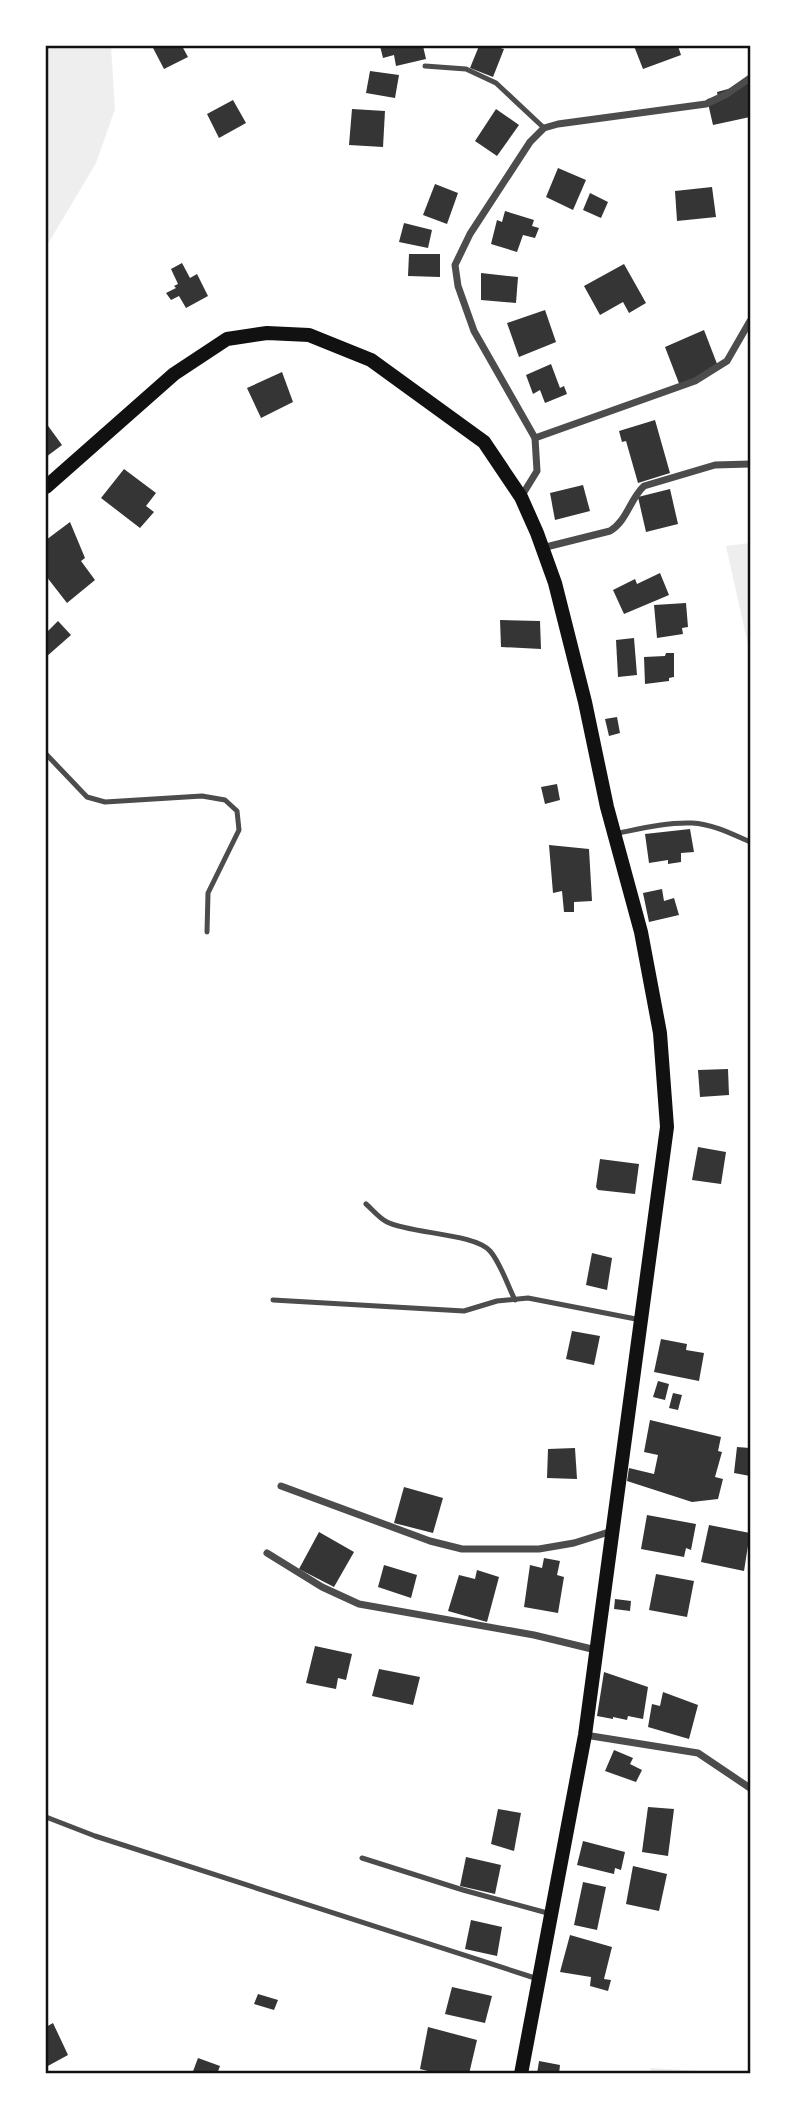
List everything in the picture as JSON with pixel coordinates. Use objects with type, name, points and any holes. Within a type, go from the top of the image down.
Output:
[{"type":"main road","points":[[46,487],[174,374],[227,339],[267,332],[309,335],[371,360],[484,442],[521,497],[542,548],[562,610],[614,834],[641,932],[660,1033],[667,1127],[585,1735],[521,2074]]},
{"type":"street","points":[[521,497],[537,471],[535,438],[474,331],[458,286],[455,265],[470,234],[530,142],[544,128],[706,104],[751,78]]},
{"type":"street","points":[[535,438],[695,382],[727,361],[751,321]]},
{"type":"street","points":[[542,548],[610,531],[620,525],[635,494],[644,486],[715,465],[751,464]]},
{"type":"street","points":[[281,1486],[430,1542],[462,1549],[539,1549],[574,1543],[612,1531]]},
{"type":"street","points":[[267,1553],[322,1587],[359,1604],[534,1635],[596,1650]]},
{"type":"street","points":[[585,1735],[698,1753],[751,1788]]},
{"type":"lane","points":[[425,66],[466,69],[496,83],[544,128]]},
{"type":"lane","points":[[46,754],[87,797],[105,802],[202,796],[225,800],[237,811],[239,830],[208,893],[207,932]]},
{"type":"lane","points":[[614,834],[693,823],[716,828],[751,842]]},
{"type":"lane","points":[[366,1204],[384,1221],[399,1227],[460,1238],[490,1250],[515,1300]]},
{"type":"lane","points":[[273,1300],[464,1311],[497,1301],[528,1298],[641,1320]]},
{"type":"lane","points":[[46,1817],[108,1840],[538,1979]]},
{"type":"lane","points":[[362,1858],[551,1914]]},
{"type":"shaded area","points":[[46,46],[111,46],[115,109],[96,163],[46,247]]},
{"type":"shaded area","points":[[750,543],[750,654],[726,546]]},
{"type":"shaded area","points":[[651,2068],[731,2073],[650,2073]]},
{"type":"building","points":[[152,46],[182,46],[188,57],[164,69]]},
{"type":"building","points":[[380,46],[423,46],[426,59],[396,66],[394,55],[383,58]]},
{"type":"building","points":[[479,46],[504,49],[493,77],[470,68]]},
{"type":"building","points":[[634,46],[678,46],[681,55],[643,69]]},
{"type":"building","points":[[370,71],[399,75],[395,98],[366,93]]},
{"type":"building","points":[[750,83],[750,117],[713,125],[707,99],[718,97],[717,92]]},
{"type":"building","points":[[233,100],[246,123],[219,138],[207,114]]},
{"type":"building","points":[[352,109],[385,111],[383,147],[349,145]]},
{"type":"building","points":[[496,109],[519,125],[497,156],[475,141]]},
{"type":"building","points":[[558,168],[586,180],[573,210],[546,197]]},
{"type":"building","points":[[435,184],[458,193],[447,224],[423,215]]},
{"type":"building","points":[[712,187],[716,217],[677,221],[675,191]]},
{"type":"building","points":[[590,193],[608,202],[601,218],[583,210]]},
{"type":"building","points":[[505,211],[534,220],[532,226],[539,228],[535,238],[523,235],[517,252],[491,244],[497,220],[502,222]]},
{"type":"building","points":[[404,223],[432,230],[428,248],[399,242]]},
{"type":"building","points":[[409,254],[440,254],[440,277],[408,276]]},
{"type":"building","points":[[182,263],[190,278],[197,274],[208,296],[186,308],[179,296],[171,300],[166,293],[178,284],[171,269]]},
{"type":"building","points":[[624,264],[646,303],[629,313],[623,302],[600,315],[584,286]]},
{"type":"building","points":[[481,273],[518,277],[516,303],[481,300]]},
{"type":"building","points":[[545,310],[556,342],[519,357],[507,323]]},
{"type":"building","points":[[704,330],[719,369],[680,386],[665,347]]},
{"type":"building","points":[[551,364],[560,388],[564,386],[567,394],[545,403],[540,390],[533,394],[526,375]]},
{"type":"building","points":[[282,372],[293,402],[261,418],[247,388]]},
{"type":"building","points":[[655,420],[670,473],[638,483],[626,441],[622,442],[619,431]]},
{"type":"building","points":[[46,423],[62,445],[46,457]]},
{"type":"building","points":[[124,469],[156,493],[146,506],[154,512],[140,528],[101,498]]},
{"type":"building","points":[[583,485],[590,511],[555,520],[550,493]]},
{"type":"building","points":[[670,489],[678,524],[646,532],[638,497]]},
{"type":"building","points":[[70,522],[85,558],[81,561],[95,580],[67,603],[46,576],[46,540]]},
{"type":"building","points":[[660,573],[669,595],[624,614],[613,590],[635,579],[637,584]]},
{"type":"building","points":[[686,603],[688,627],[682,628],[683,634],[657,638],[654,605]]},
{"type":"building","points":[[500,620],[540,621],[541,649],[501,647]]},
{"type":"building","points":[[58,621],[71,635],[46,657],[46,633]]},
{"type":"building","points":[[634,638],[637,675],[618,677],[616,640]]},
{"type":"building","points":[[666,653],[674,653],[674,677],[669,678],[669,681],[645,684],[644,657],[665,656]]},
{"type":"building","points":[[617,717],[620,733],[609,736],[605,719]]},
{"type":"building","points":[[557,784],[560,800],[545,804],[541,787]]},
{"type":"building","points":[[690,829],[694,852],[681,853],[681,862],[668,864],[668,860],[649,863],[645,834]]},
{"type":"building","points":[[549,845],[589,849],[592,901],[574,902],[574,912],[564,912],[562,891],[553,893]]},
{"type":"building","points":[[662,889],[664,901],[674,898],[679,915],[649,922],[643,893]]},
{"type":"building","points":[[728,1069],[729,1095],[700,1097],[698,1070]]},
{"type":"building","points":[[698,1147],[726,1152],[721,1184],[692,1180]]},
{"type":"building","points":[[600,1159],[639,1164],[635,1194],[598,1190],[596,1187]]},
{"type":"building","points":[[592,1253],[612,1258],[607,1290],[586,1285]]},
{"type":"building","points":[[572,1331],[600,1336],[594,1365],[566,1359]]},
{"type":"building","points":[[661,1339],[687,1344],[686,1350],[704,1353],[699,1381],[654,1372]]},
{"type":"building","points":[[658,1381],[669,1384],[665,1400],[653,1397]]},
{"type":"building","points":[[673,1393],[682,1395],[678,1410],[669,1408]]},
{"type":"building","points":[[650,1420],[721,1437],[718,1451],[722,1452],[715,1477],[723,1479],[718,1499],[692,1502],[627,1481],[629,1468],[654,1474],[658,1455],[644,1452]]},
{"type":"building","points":[[737,1447],[750,1448],[750,1476],[734,1473]]},
{"type":"building","points":[[575,1448],[577,1479],[547,1478],[548,1449]]},
{"type":"building","points":[[404,1487],[443,1498],[433,1533],[394,1523]]},
{"type":"building","points":[[647,1515],[696,1524],[691,1550],[686,1548],[684,1557],[641,1549]]},
{"type":"building","points":[[709,1525],[750,1533],[744,1571],[701,1562]]},
{"type":"building","points":[[319,1532],[354,1552],[334,1587],[299,1569]]},
{"type":"building","points":[[544,1558],[560,1561],[557,1575],[564,1577],[558,1613],[524,1607],[530,1565],[542,1568]]},
{"type":"building","points":[[384,1565],[417,1575],[411,1598],[378,1587]]},
{"type":"building","points":[[477,1570],[499,1577],[487,1622],[448,1611],[459,1575],[475,1579]]},
{"type":"building","points":[[656,1574],[694,1581],[687,1617],[649,1610]]},
{"type":"building","points":[[615,1599],[631,1601],[630,1611],[614,1609]]},
{"type":"building","points":[[315,1646],[352,1654],[346,1680],[338,1678],[336,1689],[306,1683]]},
{"type":"building","points":[[379,1669],[420,1677],[413,1705],[372,1696]]},
{"type":"building","points":[[604,1672],[648,1687],[643,1719],[597,1716]]},
{"type":"building","points":[[663,1692],[698,1705],[689,1739],[648,1727],[652,1704],[660,1706]]},
{"type":"building","points":[[614,1750],[633,1758],[630,1764],[642,1770],[636,1782],[605,1771]]},
{"type":"building","points":[[648,1807],[674,1809],[668,1856],[642,1852]]},
{"type":"building","points":[[498,1809],[521,1813],[514,1851],[491,1844]]},
{"type":"building","points":[[583,1841],[625,1852],[621,1870],[615,1868],[614,1874],[577,1865]]},
{"type":"building","points":[[466,1857],[501,1865],[495,1894],[460,1886]]},
{"type":"building","points":[[633,1866],[667,1874],[659,1911],[626,1904]]},
{"type":"building","points":[[583,1882],[606,1887],[597,1930],[574,1925]]},
{"type":"building","points":[[471,1920],[502,1927],[497,1956],[465,1949]]},
{"type":"building","points":[[570,1935],[612,1947],[604,1979],[611,1980],[608,1991],[590,1986],[591,1977],[560,1972]]},
{"type":"building","points":[[452,1987],[492,1996],[485,2023],[445,2014]]},
{"type":"building","points":[[258,1994],[278,2000],[274,2010],[254,2004]]},
{"type":"building","points":[[53,2023],[68,2055],[46,2067],[46,2027]]},
{"type":"building","points":[[428,2027],[477,2040],[469,2074],[439,2074],[420,2069]]},
{"type":"building","points":[[198,2058],[220,2066],[217,2074],[192,2074]]},
{"type":"building","points":[[539,2061],[560,2065],[559,2074],[537,2074]]}]
